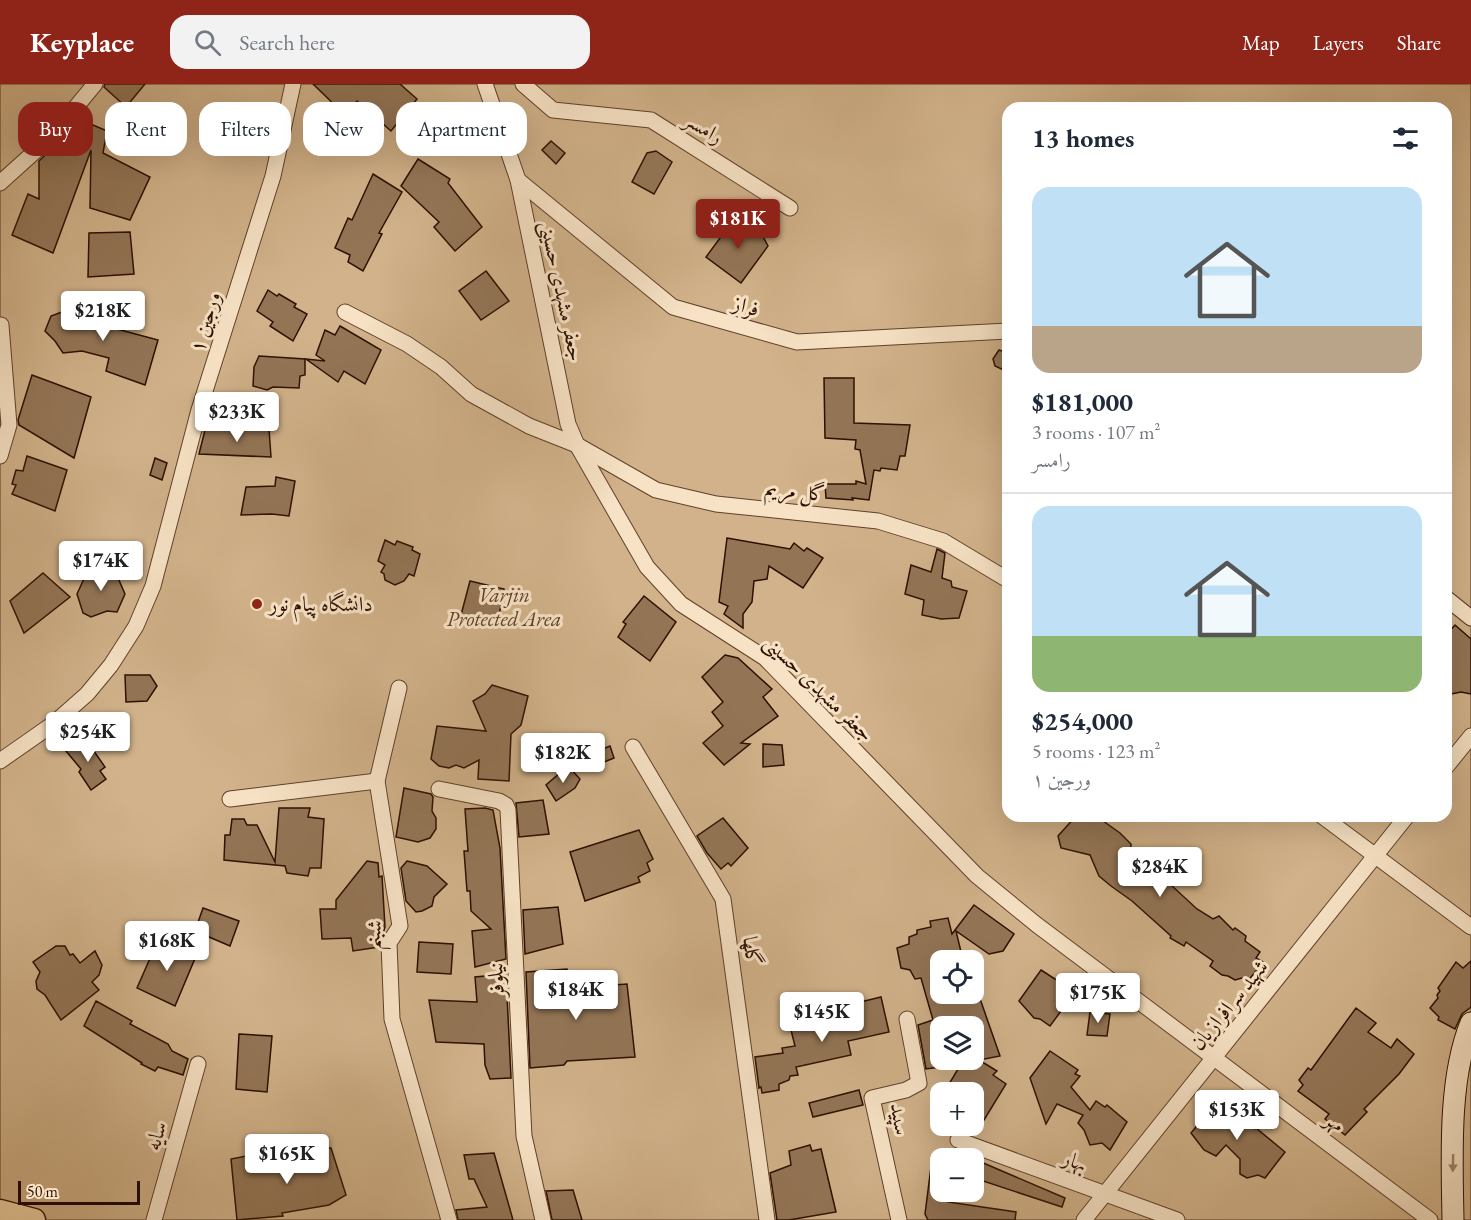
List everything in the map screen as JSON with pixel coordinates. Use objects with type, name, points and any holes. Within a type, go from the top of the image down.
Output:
[{"type":"main road","points":[[0,1211],[34,1220]]},
{"type":"street","points":[[0,183],[51,137],[95,84]]},
{"type":"street","name":"ورجین ۱","points":[[0,761],[53,724],[87,694],[111,665],[136,626],[153,586],[199,410],[273,176],[293,84]]},
{"type":"street","name":"جعفر مشهدی حسینی","points":[[485,84],[518,180],[568,424],[577,445],[647,567],[681,604],[765,658],[977,876],[1037,925],[1214,1057]]},
{"type":"street","name":"رامسر","points":[[523,84],[553,110],[651,120],[790,208]]},
{"type":"street","name":"فراز","points":[[518,180],[673,307],[797,342],[1002,331]]},
{"type":"street","name":"گل مریم","points":[[345,312],[407,344],[441,367],[471,394],[529,426],[577,445],[656,490],[716,504],[878,521],[943,541],[1002,576]]},
{"type":"street","points":[[0,456],[9,425],[1,325]]},
{"type":"street","points":[[1452,603],[1471,618]]},
{"type":"street","name":"شبنم","points":[[399,688],[377,782],[400,926],[389,943],[392,1019],[449,1220]]},
{"type":"street","points":[[1452,760],[1471,736]]},
{"type":"street","name":"گلها","points":[[633,747],[723,899],[767,1220]]},
{"type":"street","points":[[230,799],[377,782]]},
{"type":"street","name":"نیلوفر","points":[[439,789],[499,801],[506,805],[508,810],[524,1136],[543,1220]]},
{"type":"street","points":[[1330,822],[1471,927]]},
{"type":"street","name":"شهید سرافرازیان","points":[[1084,1220],[1402,822]]},
{"type":"street","name":"سپید","points":[[899,1220],[872,1098],[906,1090],[919,1083],[907,1018]]},
{"type":"street","points":[[1453,1220],[1453,1108],[1463,1041],[1471,1023]]},
{"type":"street","name":"مهر","points":[[1214,1057],[1430,1220]]},
{"type":"street","name":"سایه","points":[[154,1220],[198,1064]]},
{"type":"street","name":"بهار","points":[[958,1140],[1177,1220]]},
{"type":"green space","name":"Varjin Protected Area","points":[[0,84],[1471,84],[1471,1220],[0,1220]]},
{"type":"building","points":[[105,84],[145,84],[130,102],[120,102],[104,87]]},
{"type":"building","points":[[313,84],[400,84],[417,99],[415,102],[396,102],[396,125],[391,131],[384,125],[384,102],[332,102]]},
{"type":"building","points":[[93,125],[105,130],[103,153],[105,156],[150,177],[130,220],[90,208]]},
{"type":"building","points":[[551,141],[565,153],[556,164],[542,150]]},
{"type":"building","points":[[656,151],[672,162],[654,194],[632,182],[647,153]]},
{"type":"building","points":[[44,156],[89,156],[53,253],[12,235],[28,194],[39,199],[39,161]]},
{"type":"building","points":[[418,159],[450,179],[448,183],[482,227],[455,251],[434,227],[439,222],[401,186]]},
{"type":"building","points":[[373,174],[402,192],[379,233],[382,234],[363,271],[348,262],[350,255],[335,248],[348,218],[352,220]]},
{"type":"building","points":[[737,215],[746,229],[754,234],[762,235],[768,246],[741,283],[706,257]]},
{"type":"building","points":[[130,232],[134,274],[88,277],[89,233]]},
{"type":"building","points":[[486,271],[509,301],[481,320],[459,291]]},
{"type":"building","points":[[268,290],[296,304],[294,307],[307,314],[293,341],[270,326],[273,322],[257,311]]},
{"type":"building","points":[[66,302],[104,313],[102,325],[158,340],[145,385],[106,371],[109,358],[82,351],[63,353],[45,331],[51,316],[62,312]]},
{"type":"building","points":[[340,326],[381,350],[365,384],[344,371],[338,382],[306,359],[325,361],[316,355],[325,330],[335,335]]},
{"type":"building","points":[[999,350],[1002,351],[1002,369],[995,366],[993,359]]},
{"type":"building","points":[[259,356],[305,359],[305,375],[300,376],[299,388],[273,387],[267,390],[253,386],[254,367]]},
{"type":"building","points":[[32,375],[91,397],[74,458],[19,425],[18,420]]},
{"type":"building","points":[[824,378],[854,378],[854,423],[910,425],[905,456],[900,456],[897,470],[881,468],[880,471],[874,470],[869,500],[826,498],[825,484],[856,484],[856,481],[866,484],[860,450],[855,449],[856,440],[825,438]]},
{"type":"building","points":[[269,429],[271,457],[199,454],[205,430]]},
{"type":"building","points":[[27,456],[67,470],[55,511],[12,494],[16,485],[12,484],[16,470],[23,471]]},
{"type":"building","points":[[155,458],[167,463],[162,480],[150,475]]},
{"type":"building","points":[[276,477],[295,481],[289,516],[241,515],[246,487],[275,486]]},
{"type":"building","points":[[727,538],[790,549],[794,543],[804,551],[807,548],[823,558],[803,588],[769,566],[767,579],[754,581],[752,602],[743,614],[743,628],[724,614],[728,606],[719,602]]},
{"type":"building","points":[[385,540],[395,545],[397,541],[413,547],[412,550],[420,554],[414,576],[409,574],[404,581],[395,585],[385,580],[381,572],[385,565],[378,561]]},
{"type":"building","points":[[937,549],[945,553],[942,578],[951,581],[952,587],[967,591],[959,618],[941,619],[922,615],[924,600],[905,594],[911,565],[931,572]]},
{"type":"building","points":[[99,566],[115,571],[125,594],[117,612],[107,611],[91,617],[83,613],[77,594],[87,572]]},
{"type":"building","points":[[43,573],[70,597],[24,633],[10,601]]},
{"type":"building","points":[[470,581],[504,589],[498,621],[461,615]]},
{"type":"building","points":[[644,596],[676,622],[650,661],[618,637],[626,624],[623,622]]},
{"type":"building","points":[[1455,625],[1471,639],[1471,694],[1461,692],[1452,694],[1452,628]]},
{"type":"building","points":[[725,655],[738,658],[772,689],[763,697],[778,716],[741,743],[750,744],[724,765],[703,743],[723,726],[712,712],[723,702],[702,677]]},
{"type":"building","points":[[125,675],[150,675],[157,686],[147,701],[126,702]]},
{"type":"building","points":[[492,685],[528,696],[521,725],[511,734],[509,781],[478,779],[479,760],[464,768],[456,765],[449,768],[439,766],[431,759],[437,726],[486,731],[473,701],[485,694]]},
{"type":"building","points":[[84,737],[105,767],[100,771],[106,779],[91,790],[79,772],[81,769],[66,751]]},
{"type":"building","points":[[763,744],[782,745],[784,765],[763,767]]},
{"type":"building","points":[[610,746],[614,758],[594,766],[588,755]]},
{"type":"building","points":[[568,766],[580,779],[575,788],[556,801],[546,785]]},
{"type":"building","points":[[404,788],[431,794],[433,797],[432,811],[436,818],[436,829],[430,838],[418,842],[396,837]]},
{"type":"building","points":[[543,800],[549,834],[519,837],[516,803]]},
{"type":"building","points":[[279,808],[310,808],[308,817],[324,819],[321,868],[310,868],[308,876],[287,873],[285,866],[224,860],[225,835],[230,835],[232,819],[244,819],[247,825],[257,825],[275,862]]},
{"type":"building","points":[[465,809],[493,810],[500,848],[506,959],[475,967],[472,931],[491,929],[471,911],[464,851],[468,851]]},
{"type":"building","points":[[723,818],[748,848],[731,866],[728,863],[721,869],[707,853],[697,836]]},
{"type":"building","points":[[1071,822],[1104,822],[1131,844],[1131,852],[1144,860],[1197,909],[1213,919],[1219,916],[1233,930],[1235,928],[1246,936],[1245,941],[1260,952],[1256,958],[1263,962],[1248,981],[1242,978],[1235,980],[1222,975],[1210,966],[1213,961],[1186,942],[1184,946],[1170,938],[1171,936],[1132,901],[1099,876],[1090,855],[1061,848],[1058,836]]},
{"type":"building","points":[[639,830],[653,859],[647,863],[650,871],[638,877],[640,882],[585,901],[570,852]]},
{"type":"building","points":[[367,861],[378,863],[379,877],[382,876],[385,927],[379,947],[353,951],[351,938],[322,939],[320,909],[336,909],[336,900]]},
{"type":"building","points":[[407,861],[427,866],[447,884],[434,897],[432,906],[422,911],[416,912],[406,901],[401,868]]},
{"type":"building","points":[[974,905],[1014,934],[1003,951],[989,954],[956,931],[961,950],[930,950],[930,1004],[982,1004],[1000,1056],[984,1059],[984,1016],[932,1016],[921,978],[915,979],[910,970],[901,968],[897,948],[909,944],[909,937],[917,934],[917,930],[931,927],[930,921],[948,918],[952,934]]},
{"type":"building","points":[[558,907],[563,944],[525,954],[523,910]]},
{"type":"building","points":[[203,908],[239,921],[230,946],[195,931]]},
{"type":"building","points":[[159,938],[196,956],[175,1006],[137,988]]},
{"type":"building","points":[[419,942],[453,944],[451,974],[417,972]]},
{"type":"building","points":[[56,946],[65,946],[70,955],[73,954],[80,963],[95,951],[102,965],[99,975],[92,982],[99,990],[61,1020],[45,995],[37,989],[36,981],[40,972],[33,962]]},
{"type":"building","points":[[1471,961],[1471,1007],[1462,1014],[1455,1029],[1438,1020],[1439,1017],[1430,1008],[1438,998],[1440,991],[1438,988],[1456,962],[1463,968]]},
{"type":"building","points":[[567,969],[571,988],[627,984],[635,1057],[567,1061],[564,1065],[530,1068],[526,972]]},
{"type":"building","points":[[1041,970],[1075,992],[1050,1026],[1034,1018],[1019,1001]]},
{"type":"building","points":[[506,974],[511,1078],[490,1079],[485,1065],[484,1044],[436,1042],[429,1000],[477,1002],[475,977]]},
{"type":"building","points":[[881,997],[889,1032],[848,1041],[851,1055],[796,1067],[798,1075],[790,1076],[789,1080],[779,1084],[779,1090],[762,1093],[761,1087],[759,1088],[755,1057],[783,1053],[782,1048],[795,1046],[791,1030],[847,1017],[844,1006]]},
{"type":"building","points":[[96,1001],[132,1021],[130,1024],[168,1044],[172,1051],[188,1059],[183,1075],[158,1067],[155,1071],[84,1026]]},
{"type":"building","points":[[1356,1008],[1376,1023],[1368,1032],[1391,1048],[1397,1039],[1414,1054],[1399,1074],[1364,1109],[1367,1112],[1345,1135],[1325,1119],[1329,1114],[1298,1091],[1303,1085],[1299,1080],[1308,1068],[1311,1070]]},
{"type":"building","points":[[1090,1012],[1110,1014],[1107,1036],[1087,1035]]},
{"type":"building","points":[[930,1021],[930,1068],[926,1069],[918,1025]]},
{"type":"building","points":[[239,1034],[272,1036],[267,1092],[236,1089]]},
{"type":"building","points":[[1050,1051],[1078,1070],[1075,1074],[1080,1076],[1071,1087],[1090,1110],[1096,1101],[1105,1107],[1107,1105],[1127,1122],[1110,1150],[1102,1143],[1090,1145],[1084,1130],[1078,1123],[1083,1115],[1057,1104],[1046,1124],[1030,1078]]},
{"type":"building","points":[[984,1063],[997,1071],[993,1075],[1006,1084],[984,1120],[984,1082],[950,1082],[957,1070],[984,1070]]},
{"type":"building","points":[[859,1090],[863,1105],[813,1117],[809,1103]]},
{"type":"building","points":[[1218,1100],[1285,1152],[1265,1178],[1258,1175],[1247,1178],[1240,1174],[1240,1159],[1226,1145],[1216,1156],[1204,1150],[1191,1133]]},
{"type":"building","points":[[810,1145],[812,1151],[821,1149],[836,1212],[777,1220],[770,1173],[791,1165],[789,1151]]},
{"type":"building","points":[[331,1148],[346,1195],[329,1205],[282,1213],[283,1216],[237,1220],[231,1159],[246,1156],[250,1167],[294,1165],[292,1150]]},
{"type":"building","points":[[494,1153],[513,1220],[458,1220],[456,1210],[487,1207],[474,1179],[469,1179],[464,1155]]},
{"type":"building","points":[[984,1163],[1065,1198],[1062,1207],[984,1181]]},
{"type":"building","points":[[930,1175],[930,1202],[948,1202],[1016,1212],[1015,1220],[928,1220],[925,1214]]},
{"type":"building","points":[[573,1190],[582,1220],[552,1220],[546,1191]]},
{"type":"place","name":"دانشگاه پیام نور","points":[[257,604]]}]
